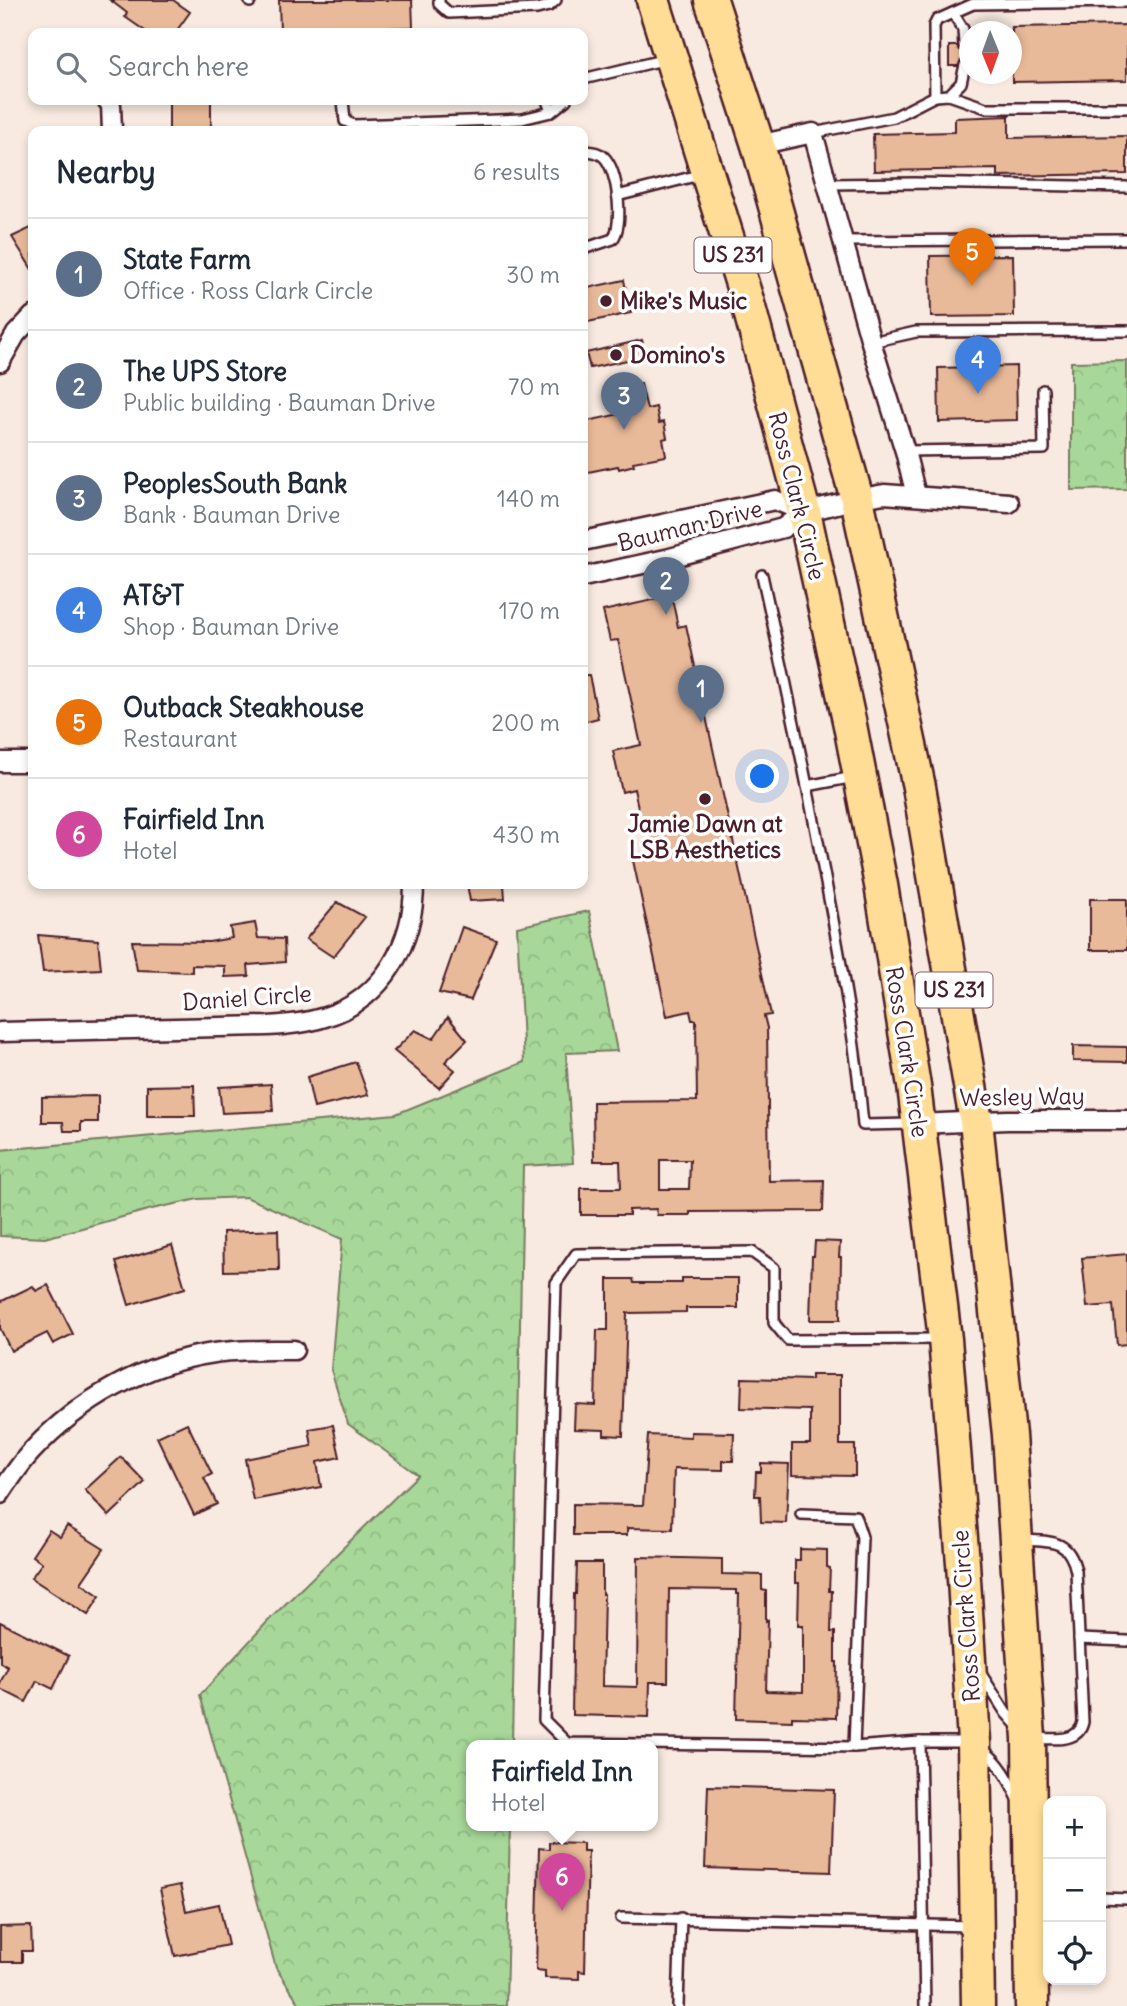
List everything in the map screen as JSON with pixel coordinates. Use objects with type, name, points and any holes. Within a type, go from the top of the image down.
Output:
[{"type":"highway","name":"Ross Clark Circle","points":[[653,0],[747,300],[804,512],[881,885],[919,1124],[945,1339],[974,1742],[978,2006]]},
{"type":"highway","name":"US 231","points":[[711,0],[758,145],[857,499],[919,787],[976,1121],[1009,1435],[1029,1738],[1036,1895],[1032,2006]]},
{"type":"street","points":[[111,105],[112,126]]},
{"type":"street","points":[[758,145],[813,133],[916,495]]},
{"type":"street","points":[[0,362],[16,334],[28,321]]},
{"type":"street","name":"Bauman Drive","points":[[588,576],[666,559],[783,528],[804,512],[884,494],[1009,503]]},
{"type":"street","name":"Bauman Drive","points":[[588,540],[775,500],[804,512]]},
{"type":"street","points":[[0,762],[28,762]]},
{"type":"street","name":"Daniel Circle","points":[[0,1032],[267,1026],[328,1017],[373,990],[393,966],[407,936],[414,889]]},
{"type":"street","name":"Wesley Way","points":[[919,1124],[1127,1120]]},
{"type":"street","points":[[0,1494],[32,1452],[50,1434],[94,1399],[118,1385],[191,1357],[250,1350],[294,1350]]},
{"type":"lane","points":[[439,0],[439,4],[449,13],[537,9],[549,6],[556,0]]},
{"type":"lane","points":[[935,96],[934,26],[937,20],[973,4],[1127,2]]},
{"type":"lane","points":[[953,13],[959,22]]},
{"type":"lane","points":[[588,78],[672,58]]},
{"type":"lane","points":[[949,95],[960,84]]},
{"type":"lane","points":[[813,133],[894,117],[935,96],[949,95],[986,108],[1127,108]]},
{"type":"lane","points":[[343,105],[345,121],[354,125],[522,119],[551,112],[560,105]]},
{"type":"lane","points":[[549,105],[551,112]]},
{"type":"lane","points":[[588,152],[599,153],[606,158],[617,197],[620,225],[613,239],[588,248]]},
{"type":"lane","points":[[617,197],[708,173]]},
{"type":"lane","points":[[827,184],[1127,187]]},
{"type":"lane","points":[[844,241],[1127,239]]},
{"type":"lane","points":[[872,342],[916,332],[1127,331]]},
{"type":"lane","points":[[905,451],[1044,449],[1043,390]]},
{"type":"lane","points":[[762,575],[839,953],[863,1125],[919,1124]]},
{"type":"lane","points":[[807,786],[860,776]]},
{"type":"lane","points":[[563,1740],[544,1720],[556,1283],[576,1254],[752,1252],[774,1268],[774,1323],[788,1340],[945,1339]]},
{"type":"lane","points":[[802,1514],[855,1516],[862,1537],[854,1746]]},
{"type":"lane","points":[[969,1655],[1006,1713],[1029,1738],[1075,1736],[1082,1730],[1074,1560],[1067,1548],[1053,1543],[1016,1540]]},
{"type":"lane","points":[[1079,1639],[1127,1641]]},
{"type":"lane","points":[[920,1742],[925,2006]]},
{"type":"lane","points":[[658,1744],[854,1746],[974,1742],[995,1758],[1009,1779],[1031,1827]]},
{"type":"lane","points":[[1106,1898],[1127,1899]]},
{"type":"lane","points":[[621,1918],[977,1926]]},
{"type":"lane","points":[[678,2006],[681,1918]]},
{"type":"green space","points":[[1127,361],[1127,489],[1071,490],[1071,362]]},
{"type":"green space","points":[[589,911],[617,1051],[566,1053],[573,1163],[523,1166],[512,1740],[466,1740],[466,1831],[510,1831],[506,2006],[301,2006],[276,1968],[200,1695],[270,1619],[418,1475],[348,1424],[331,1370],[342,1239],[246,1197],[198,1199],[45,1238],[0,1236],[0,1150],[396,1114],[524,1062],[517,927]]},
{"type":"building","points":[[110,0],[173,0],[190,12],[179,28],[141,28],[125,17],[127,13]]},
{"type":"building","points":[[279,0],[412,0],[413,27],[280,28]]},
{"type":"building","points":[[1127,25],[1127,80],[1022,82],[1022,27]]},
{"type":"building","points":[[949,46],[957,46],[959,65],[949,66]]},
{"type":"building","points":[[169,105],[211,105],[211,126],[169,126]]},
{"type":"building","points":[[1009,116],[1009,138],[1127,136],[1127,174],[998,176],[998,169],[874,171],[873,134],[955,132],[955,118]]},
{"type":"building","points":[[28,229],[28,263],[12,237]]},
{"type":"building","points":[[1013,255],[1014,316],[931,317],[930,256]]},
{"type":"building","name":"Mike's Music","points":[[624,280],[631,313],[588,322],[588,288]]},
{"type":"building","name":"Domino's","points":[[642,340],[646,356],[590,368],[588,353]]},
{"type":"building","points":[[1016,366],[1017,420],[939,422],[938,368]]},
{"type":"building","points":[[641,384],[647,409],[656,407],[659,423],[664,422],[666,456],[633,462],[634,465],[619,469],[618,466],[588,472],[588,421],[624,413],[619,389]]},
{"type":"building","points":[[666,597],[673,603],[678,627],[686,625],[771,1015],[764,1016],[767,1028],[769,1181],[824,1180],[823,1211],[690,1212],[690,1215],[657,1215],[656,1209],[629,1210],[629,1215],[581,1215],[581,1188],[621,1188],[620,1161],[594,1161],[593,1102],[697,1101],[696,1020],[692,1020],[690,1011],[667,1016],[632,856],[655,851],[649,824],[642,826],[634,789],[622,792],[613,751],[641,745],[618,640],[610,641],[603,611]],"holes":[[[660,1160],[690,1160],[689,1189],[660,1189]]]},
{"type":"building","points":[[588,675],[589,675],[598,718],[588,721]]},
{"type":"building","points":[[468,889],[504,889],[505,899],[470,901]]},
{"type":"building","points":[[1090,899],[1127,899],[1127,950],[1090,950]]},
{"type":"building","points":[[337,902],[365,917],[333,957],[306,939]]},
{"type":"building","points":[[255,923],[258,938],[284,939],[285,962],[248,965],[249,976],[225,977],[225,966],[192,965],[192,972],[137,970],[132,941],[209,942],[232,938],[230,927]]},
{"type":"building","points":[[462,927],[496,939],[471,1000],[439,993]]},
{"type":"building","points":[[38,935],[98,940],[101,969],[43,972]]},
{"type":"building","points":[[448,1017],[467,1040],[445,1062],[455,1070],[439,1088],[394,1051],[415,1030],[433,1039]]},
{"type":"building","points":[[1073,1046],[1127,1047],[1127,1062],[1073,1061]]},
{"type":"building","points":[[356,1062],[368,1095],[314,1108],[307,1077]]},
{"type":"building","points":[[271,1084],[273,1111],[222,1113],[219,1087]]},
{"type":"building","points":[[194,1085],[195,1116],[147,1116],[147,1086]]},
{"type":"building","points":[[98,1096],[98,1122],[81,1122],[81,1131],[64,1131],[63,1122],[42,1122],[42,1097]]},
{"type":"building","points":[[278,1230],[279,1270],[224,1271],[223,1232]]},
{"type":"building","points":[[815,1241],[840,1242],[840,1320],[810,1320]]},
{"type":"building","points":[[172,1245],[185,1288],[129,1305],[116,1262]]},
{"type":"building","points":[[1127,1254],[1127,1344],[1117,1345],[1113,1305],[1087,1307],[1082,1258]]},
{"type":"building","points":[[682,1278],[738,1278],[738,1308],[686,1308],[686,1312],[627,1313],[623,1436],[604,1435],[604,1430],[574,1429],[575,1404],[595,1405],[597,1330],[608,1330],[608,1279],[633,1279],[634,1283],[682,1283]]},
{"type":"building","points":[[48,1285],[73,1334],[53,1344],[47,1333],[11,1351],[0,1328],[0,1302],[33,1286],[36,1291]]},
{"type":"building","points":[[811,1375],[840,1375],[840,1445],[855,1445],[855,1476],[792,1475],[792,1444],[810,1444],[810,1410],[741,1408],[742,1378],[811,1380]]},
{"type":"building","points":[[187,1423],[212,1474],[204,1478],[217,1504],[194,1515],[157,1437]]},
{"type":"building","points":[[333,1425],[340,1457],[317,1462],[321,1487],[253,1500],[245,1459],[312,1446],[309,1429]]},
{"type":"building","points":[[691,1432],[734,1433],[733,1461],[723,1461],[723,1470],[674,1469],[672,1529],[627,1528],[627,1535],[573,1535],[573,1504],[643,1505],[648,1435],[691,1437]]},
{"type":"building","points":[[121,1457],[145,1482],[109,1516],[85,1490]]},
{"type":"building","points":[[761,1463],[789,1464],[786,1523],[761,1522],[760,1496],[755,1496],[756,1472],[761,1472]]},
{"type":"building","points":[[67,1526],[104,1549],[81,1583],[100,1596],[88,1615],[31,1578],[42,1563],[32,1556],[49,1530],[60,1537]]},
{"type":"building","points":[[800,1549],[827,1550],[827,1567],[830,1568],[829,1591],[832,1591],[831,1632],[835,1632],[837,1662],[836,1718],[792,1717],[792,1721],[736,1719],[739,1594],[736,1594],[736,1590],[669,1589],[668,1682],[650,1682],[649,1717],[572,1715],[577,1563],[602,1563],[602,1686],[637,1687],[638,1557],[722,1559],[722,1574],[762,1575],[762,1590],[766,1591],[766,1621],[768,1620],[766,1691],[803,1692],[803,1625],[798,1625],[799,1583],[795,1583],[795,1560],[800,1560]]},
{"type":"building","points":[[0,1622],[69,1656],[53,1689],[37,1681],[26,1702],[0,1689],[8,1667],[0,1663]]},
{"type":"building","points":[[708,1786],[834,1790],[831,1872],[705,1868]]},
{"type":"building","points":[[549,1842],[583,1843],[583,1851],[588,1851],[585,1972],[579,1971],[579,1979],[545,1978],[545,1971],[536,1970],[539,1848],[549,1849]]},
{"type":"building","points":[[180,1885],[186,1911],[219,1904],[228,1945],[175,1956],[160,1889]]},
{"type":"building","points":[[31,1926],[32,1951],[22,1951],[22,1962],[0,1962],[0,1927]]},
{"type":"place","name":"Outback Steakhouse","points":[[972,286]]},
{"type":"place","name":"Mike's Music","points":[[606,301]]},
{"type":"place","name":"Domino's","points":[[616,355]]},
{"type":"place","name":"AT&T","points":[[978,394]]},
{"type":"place","name":"PeoplesSouth Bank","points":[[624,430]]},
{"type":"place","name":"The UPS Store","points":[[666,615]]},
{"type":"place","name":"State Farm","points":[[701,723]]},
{"type":"place","name":"Jamie Dawn at LSB Aesthetics","points":[[705,799]]},
{"type":"place","name":"Fairfield Inn","points":[[562,1911]]}]
